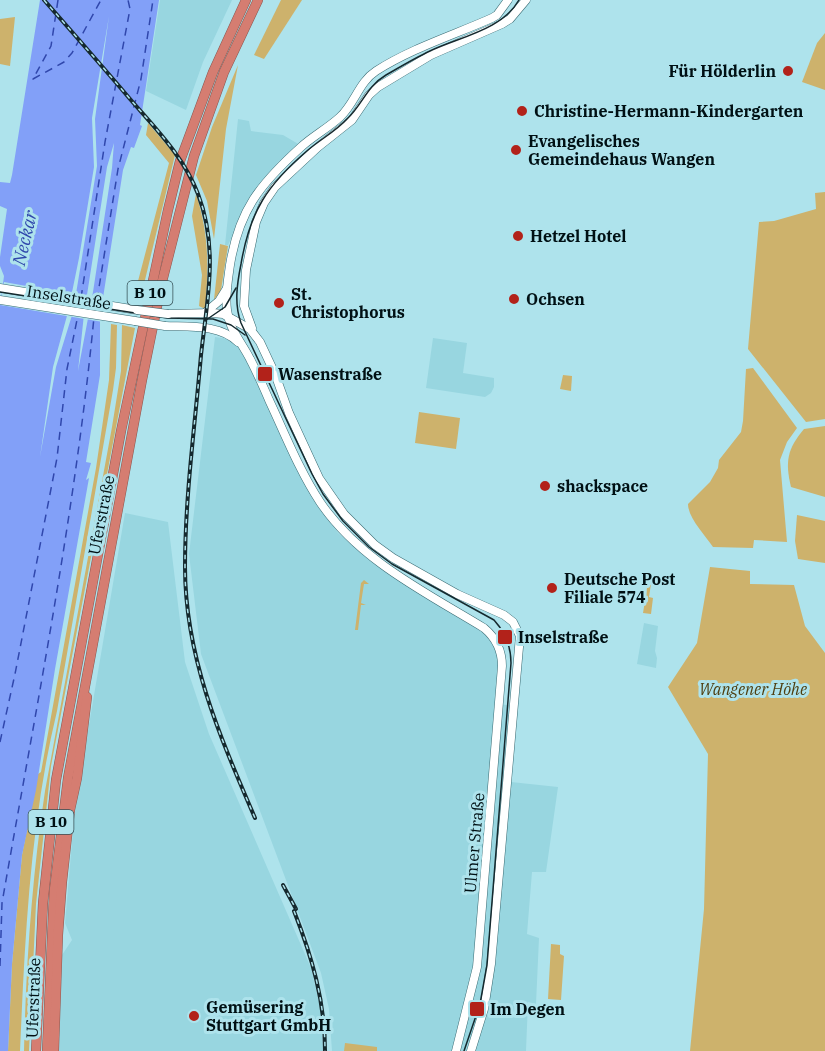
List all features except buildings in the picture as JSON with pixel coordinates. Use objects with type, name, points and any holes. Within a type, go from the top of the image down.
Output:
[{"type":"highway","name":"Uferstraße","points":[[36,1051],[43,903],[56,780],[121,431],[151,285],[180,161],[213,72],[246,0]]},
{"type":"highway","name":"Uferstraße","points":[[47,1051],[54,892],[68,778],[142,380],[181,201],[209,111],[233,52],[258,0]]},
{"type":"highway","points":[[54,1051],[62,882],[70,810],[88,694],[85,680]]},
{"type":"street","points":[[238,342],[231,318],[227,286],[234,244],[248,206],[270,178],[302,146],[342,115],[365,80],[374,72],[497,15],[508,0]]},
{"type":"street","points":[[255,333],[244,306],[245,282],[256,222],[269,195],[282,179],[352,120],[373,91],[382,84],[431,55],[510,19],[526,0]]},
{"type":"street","points":[[205,313],[217,303],[227,286]]},
{"type":"street","name":"Inselstraße","points":[[1,288],[137,310],[168,314],[205,313],[231,318]]},
{"type":"street","name":"Inselstraße","points":[[0,300],[165,326],[217,329],[238,342]]},
{"type":"street","points":[[217,329],[244,306]]},
{"type":"street","points":[[231,318],[255,333]]},
{"type":"street","name":"Ulmer Straße","points":[[255,333],[319,478],[344,514],[375,545],[393,558],[424,577],[504,615],[513,622],[520,636],[491,964],[484,1009],[471,1051]]},
{"type":"street","name":"Ulmer Straße","points":[[238,342],[244,349],[305,476],[320,502],[342,529],[374,559],[484,628],[493,636],[501,653],[502,666],[489,846],[477,968],[456,1051]]},
{"type":"shaded area","points":[[160,0],[232,0],[203,62],[186,110],[146,91]]},
{"type":"shaded area","points":[[238,119],[249,121],[251,131],[283,135],[300,145],[278,162],[252,195],[228,245],[225,245]]},
{"type":"shaded area","points":[[215,337],[229,339],[239,347],[316,503],[338,533],[369,560],[479,629],[489,639],[499,661],[496,704],[518,706],[511,782],[558,787],[546,872],[532,872],[527,934],[539,938],[536,1004],[528,1002],[526,1051],[332,1051],[329,1009],[321,973],[201,654],[189,554]]},
{"type":"shaded area","points":[[433,338],[467,343],[463,373],[494,378],[491,393],[485,397],[426,388]]},
{"type":"shaded area","points":[[125,513],[168,522],[185,662],[209,734],[311,968],[320,1007],[323,1051],[59,1051],[62,955],[72,940],[65,923],[75,807]]},
{"type":"shaded area","points":[[644,623],[658,626],[655,651],[656,668],[637,664]]},
{"type":"green space","points":[[281,0],[302,0],[264,59],[254,55]]},
{"type":"green space","points":[[15,17],[10,66],[0,64],[0,19]]},
{"type":"green space","points":[[825,33],[825,90],[802,82],[817,43]]},
{"type":"green space","points":[[238,65],[226,129],[214,239],[207,201],[196,175],[212,127]]},
{"type":"green space","points":[[148,123],[175,155],[139,305],[132,304],[169,163],[146,135]]},
{"type":"green space","points":[[825,192],[825,419],[806,422],[748,349],[759,222],[774,221],[816,209],[815,193]]},
{"type":"green space","points":[[196,194],[207,251],[205,309],[199,306],[202,275],[192,216]]},
{"type":"green space","points":[[220,244],[228,246],[221,290],[214,300]]},
{"type":"green space","points":[[111,324],[117,325],[113,390],[35,838],[30,880],[20,1051],[8,1051],[12,964],[22,855],[38,774],[41,772],[96,468],[109,380]]},
{"type":"green space","points":[[122,325],[135,328],[51,766],[36,904],[29,1051],[24,1051],[30,921],[40,823],[112,427],[121,371]]},
{"type":"green space","points":[[753,368],[797,428],[787,442],[780,460],[787,542],[754,540],[753,548],[713,547],[694,521],[688,504],[710,482],[718,468],[719,460],[741,432],[746,369]]},
{"type":"green space","points":[[563,375],[572,376],[571,391],[560,389]]},
{"type":"green space","points":[[419,412],[460,418],[456,449],[415,443]]},
{"type":"green space","points":[[825,426],[825,497],[791,487],[788,463],[794,443],[804,429]]},
{"type":"green space","points":[[797,515],[825,521],[825,563],[798,559],[795,541]]},
{"type":"green space","name":"Wangener Höhe","points":[[710,567],[750,571],[750,584],[794,585],[805,626],[825,653],[825,1051],[690,1051],[704,909],[708,754],[668,687],[697,643]]},
{"type":"green space","points":[[364,580],[369,584],[364,584],[361,603],[366,605],[361,605],[358,630],[355,630],[361,583]]},
{"type":"green space","points":[[651,584],[649,597],[653,598],[651,614],[643,613],[647,588]]},
{"type":"green space","points":[[551,944],[560,945],[560,954],[564,956],[561,1000],[548,999]]},
{"type":"green space","points":[[345,1043],[377,1047],[377,1051],[344,1051]]},
{"type":"water","name":"Neckar","points":[[40,0],[159,0],[140,125],[142,126],[123,170],[100,317],[100,375],[86,462],[91,463],[86,480],[89,478],[36,790],[22,855],[12,964],[8,1051],[0,1051],[0,306],[4,276],[0,266],[0,257],[7,209],[0,206],[0,182],[10,183]],"holes":[[[109,16],[95,119],[97,166],[73,312],[56,367],[40,457],[53,367],[68,312],[94,167],[92,118]],[[114,143],[93,292],[78,371],[84,314],[107,167]]]},
{"type":"pier","points":[[4,282],[88,297],[89,292],[91,297],[105,299],[103,322],[0,305]]},
{"type":"ferry route","points":[[58,0],[51,46],[33,79],[64,62],[72,53],[101,0]]},
{"type":"ferry route","points":[[81,298],[105,142],[130,9],[128,0]]},
{"type":"ferry route","points":[[97,300],[118,169],[141,79],[153,0]]},
{"type":"ferry route","points":[[0,742],[57,458],[67,369],[78,315]]},
{"type":"ferry route","points":[[0,966],[2,903],[66,538],[94,317]]},
{"type":"tram line","points":[[464,1051],[480,1004],[487,965],[511,663],[509,645],[494,620],[392,564],[369,547],[343,521],[323,494],[312,474],[241,323],[237,309],[237,294],[245,245],[255,214],[262,200],[282,175],[308,150],[343,123],[379,80],[424,54],[491,26],[502,19],[519,0]]},
{"type":"tram line","points":[[206,320],[225,307],[236,288]]},
{"type":"tram line","points":[[0,292],[167,318],[213,319],[231,325],[245,335]]},
{"type":"railway","points":[[44,0],[168,144],[192,181],[204,214],[210,255],[210,275],[188,488],[185,541],[187,600],[191,633],[207,696],[217,727],[255,818]]},
{"type":"railway","points":[[283,885],[296,909]]},
{"type":"railway","points":[[294,911],[320,997],[325,1051]]},
{"type":"place","name":"Für Hölderlin","points":[[788,71]]},
{"type":"place","name":"Christine-Hermann-Kindergarten","points":[[522,111]]},
{"type":"place","name":"Evangelisches Gemeindehaus Wangen","points":[[516,150]]},
{"type":"place","name":"Hetzel Hotel","points":[[518,236]]},
{"type":"place","name":"Ochsen","points":[[514,299]]},
{"type":"place","name":"St. Christophorus","points":[[279,303]]},
{"type":"place","name":"Wasenstraße","points":[[265,374]]},
{"type":"place","name":"shackspace","points":[[545,486]]},
{"type":"place","name":"Deutsche Post Filiale 574","points":[[552,588]]},
{"type":"place","name":"Inselstraße","points":[[505,637]]},
{"type":"place","name":"Im Degen","points":[[477,1009]]},
{"type":"place","name":"Gemüsering Stuttgart GmbH","points":[[194,1016]]}]
